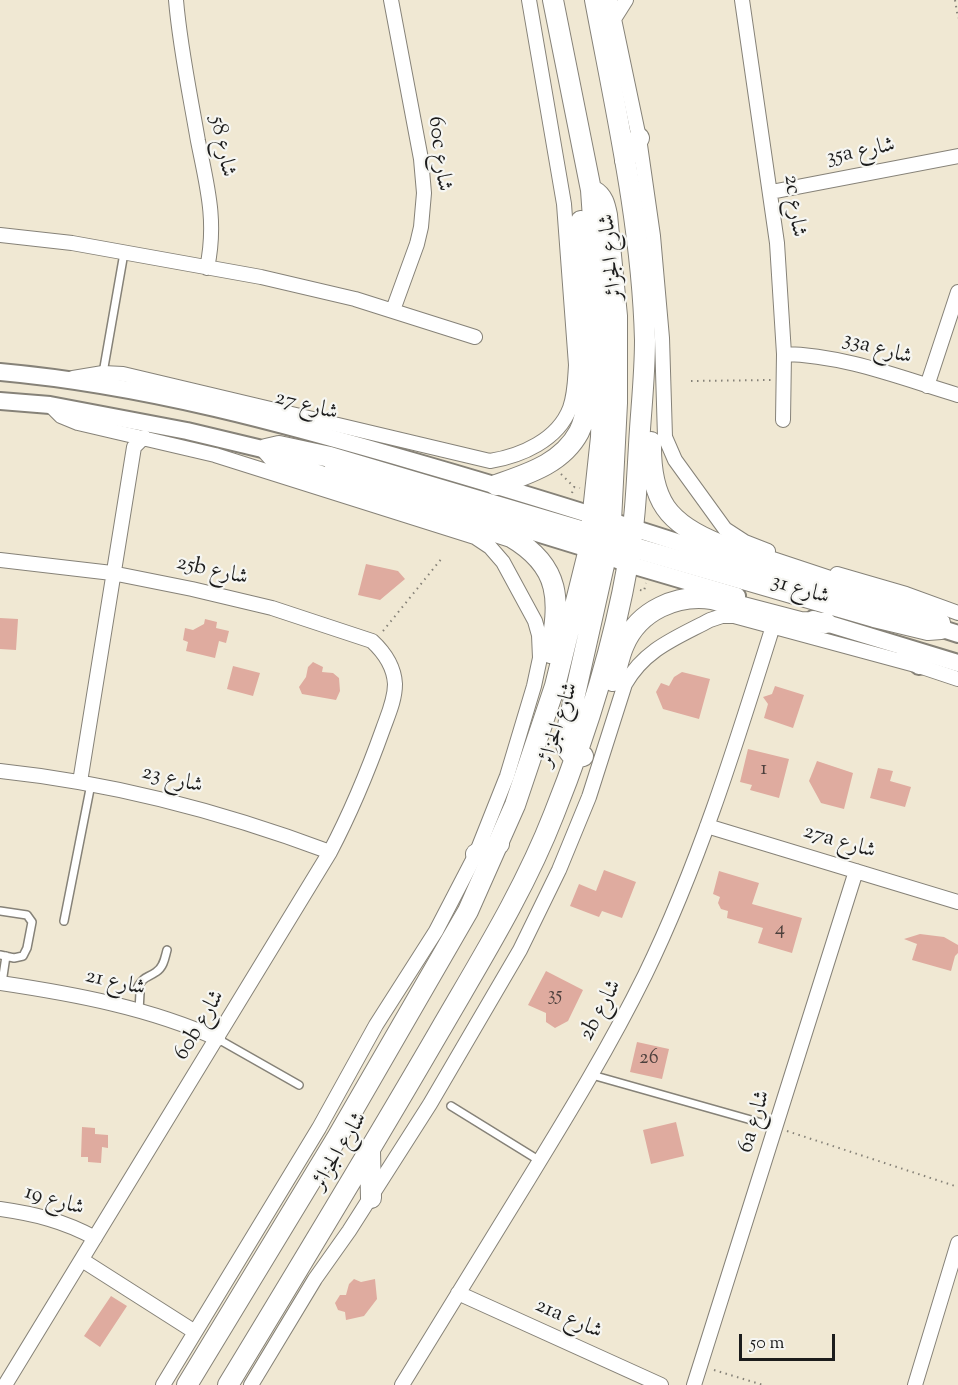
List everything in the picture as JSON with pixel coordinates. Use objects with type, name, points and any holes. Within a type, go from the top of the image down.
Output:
[{"type":"main road","name":"شارع الجزائر","points":[[228,1385],[370,1151],[506,915],[553,817],[598,686],[610,539],[645,352],[641,279],[625,161],[595,0]]},
{"type":"main road","name":"شارع الجزائر","points":[[187,1385],[344,1125],[468,911],[516,805],[555,686],[610,539],[601,438],[603,360],[591,190],[553,2]]},
{"type":"main road","points":[[625,161],[639,138]]},
{"type":"main road","points":[[496,485],[537,471],[551,463],[569,446],[579,432],[585,414],[585,321],[580,218],[584,196],[591,190]]},
{"type":"main road","points":[[645,352],[653,388],[651,461],[653,479],[663,504],[676,520],[688,530],[721,545],[926,613],[949,631]]},
{"type":"main road","points":[[537,742],[538,711],[556,624],[557,607],[553,581],[546,567],[536,555],[511,537],[299,469],[273,457],[266,449],[279,446],[330,458],[874,617],[928,630],[949,631]]},
{"type":"main road","points":[[575,758],[587,754],[591,748],[623,645],[631,630],[653,611],[668,603],[698,597],[800,622],[826,622]]},
{"type":"main road","points":[[476,854],[499,844]]},
{"type":"main road","points":[[370,1151],[371,1198]]},
{"type":"street","name":"شارع 58","points":[[168,0],[178,35],[211,210],[212,246],[207,267]]},
{"type":"street","name":"شارع 58","points":[[176,0],[178,35]]},
{"type":"street","name":"60c شارع","points":[[391,0],[421,159],[424,193],[424,210],[417,244],[393,310]]},
{"type":"street","points":[[67,379],[103,373],[142,378],[490,461],[504,459],[534,447],[562,421],[569,410],[575,391],[576,365],[564,204],[529,0]]},
{"type":"street","points":[[610,0],[639,138],[658,282],[663,362],[663,427],[668,448],[716,519],[725,529],[745,542],[958,613]]},
{"type":"street","points":[[614,19],[626,0]]},
{"type":"street","name":"2c شارع","points":[[742,0],[771,192],[780,274],[784,354],[783,420]]},
{"type":"street","name":"35a شارع","points":[[771,192],[958,156]]},
{"type":"street","points":[[0,235],[72,243],[308,287],[393,310],[475,337]]},
{"type":"street","points":[[927,386],[958,292]]},
{"type":"street","name":"33a شارع","points":[[784,354],[838,360],[958,396]]},
{"type":"street","name":"شارع 27","points":[[0,372],[67,379],[311,431],[496,485],[610,539]]},
{"type":"street","points":[[0,400],[50,405],[187,431],[266,449]]},
{"type":"street","points":[[50,405],[61,416],[69,420],[215,455],[483,541],[498,555],[535,621],[539,635],[540,658],[534,686],[507,776],[476,854],[430,941],[376,1025],[320,1128],[163,1385]]},
{"type":"street","points":[[295,415],[311,431]]},
{"type":"street","points":[[167,443],[187,431]]},
{"type":"street","points":[[86,783],[112,573],[134,447],[144,438]]},
{"type":"street","name":"شارع 31","points":[[610,539],[826,622],[958,663]]},
{"type":"street","name":"25b شارع","points":[[0,560],[112,573],[272,608],[372,641]]},
{"type":"street","points":[[251,1385],[315,1279],[371,1198],[430,1104],[520,950],[542,909],[589,797],[625,684],[633,669],[643,658],[710,620],[722,616],[734,616],[919,666],[958,679]]},
{"type":"street","name":"2b شارع","points":[[402,1385],[591,1076],[656,952],[707,825],[741,730],[773,626]]},
{"type":"street","name":"60b شارع","points":[[5,1385],[330,852],[362,784],[390,708],[395,684],[393,672],[382,650],[372,641]]},
{"type":"street","points":[[902,647],[919,666]]},
{"type":"street","name":"شارع 23","points":[[0,771],[86,783],[207,811],[330,852]]},
{"type":"street","name":"27a شارع","points":[[707,825],[958,902]]},
{"type":"street","name":"6a شارع","points":[[694,1385],[856,871]]},
{"type":"street","name":"شارع 21","points":[[1,983],[61,993],[139,1011],[176,1021],[218,1039]]},
{"type":"street","name":"شارع 19","points":[[0,1209],[40,1215],[95,1238]]},
{"type":"street","points":[[915,1385],[958,1243]]},
{"type":"street","points":[[82,1260],[195,1332]]},
{"type":"street","name":"21a شارع","points":[[458,1293],[661,1385]]},
{"type":"lane","points":[[103,373],[124,253]]},
{"type":"lane","points":[[64,921],[86,783]]},
{"type":"lane","points":[[0,911],[27,915],[32,922],[26,952],[19,958],[3,956],[1,983]]},
{"type":"lane","points":[[139,1011],[140,993],[137,988],[147,976],[157,972],[167,950]]},
{"type":"lane","points":[[218,1039],[299,1086]]},
{"type":"lane","points":[[591,1076],[776,1127]]},
{"type":"lane","points":[[451,1106],[540,1161]]},
{"type":"path","points":[[955,0],[958,18]]},
{"type":"path","points":[[691,381],[783,380]]},
{"type":"path","points":[[372,641],[388,625],[442,558]]},
{"type":"path","points":[[776,1127],[958,1187]]},
{"type":"path","points":[[700,1366],[763,1385]]},
{"type":"building","points":[[366,564],[398,571],[405,579],[380,600],[358,595]]},
{"type":"building","points":[[0,618],[18,619],[16,650],[0,649]]},
{"type":"building","points":[[205,619],[217,622],[216,628],[229,631],[226,643],[219,641],[215,658],[186,651],[188,642],[183,640],[185,628],[193,630],[204,624]]},
{"type":"building","points":[[313,662],[323,667],[322,672],[333,673],[339,678],[340,691],[336,700],[302,694],[299,687],[306,677],[308,667]]},
{"type":"building","points":[[233,666],[260,673],[253,696],[227,689]]},
{"type":"building","points":[[682,672],[710,679],[699,719],[663,709],[656,692],[661,683],[669,686],[674,677]]},
{"type":"building","points":[[775,686],[804,695],[793,728],[764,718],[768,704],[763,697],[772,694]]},
{"type":"building","points":[[748,749],[789,759],[779,798],[750,790],[752,785],[740,782]]},
{"type":"building","points":[[817,761],[853,773],[844,809],[821,803],[809,781]]},
{"type":"building","points":[[878,768],[893,771],[890,781],[911,787],[905,807],[870,798]]},
{"type":"building","points":[[604,870],[636,882],[622,918],[602,911],[599,917],[570,906],[579,884],[596,891]]},
{"type":"building","points":[[719,871],[759,883],[752,904],[802,918],[792,953],[758,943],[763,928],[727,918],[728,911],[721,909],[718,903],[720,897],[713,894]]},
{"type":"building","points":[[920,934],[944,937],[958,945],[958,953],[951,971],[912,960],[917,944],[904,939]]},
{"type":"building","points":[[546,971],[583,990],[568,1021],[555,1028],[546,1022],[546,1013],[528,1005]]},
{"type":"building","points":[[637,1042],[669,1049],[662,1079],[630,1072]]},
{"type":"building","points":[[676,1122],[684,1156],[651,1164],[643,1130]]},
{"type":"building","points":[[82,1127],[95,1128],[95,1134],[108,1135],[108,1148],[102,1147],[101,1163],[88,1162],[88,1157],[81,1157]]},
{"type":"building","points":[[354,1279],[361,1282],[375,1279],[377,1299],[364,1316],[346,1320],[345,1312],[338,1310],[335,1303],[340,1295],[346,1295],[349,1284]]},
{"type":"building","points":[[111,1296],[127,1306],[100,1347],[84,1336]]}]
